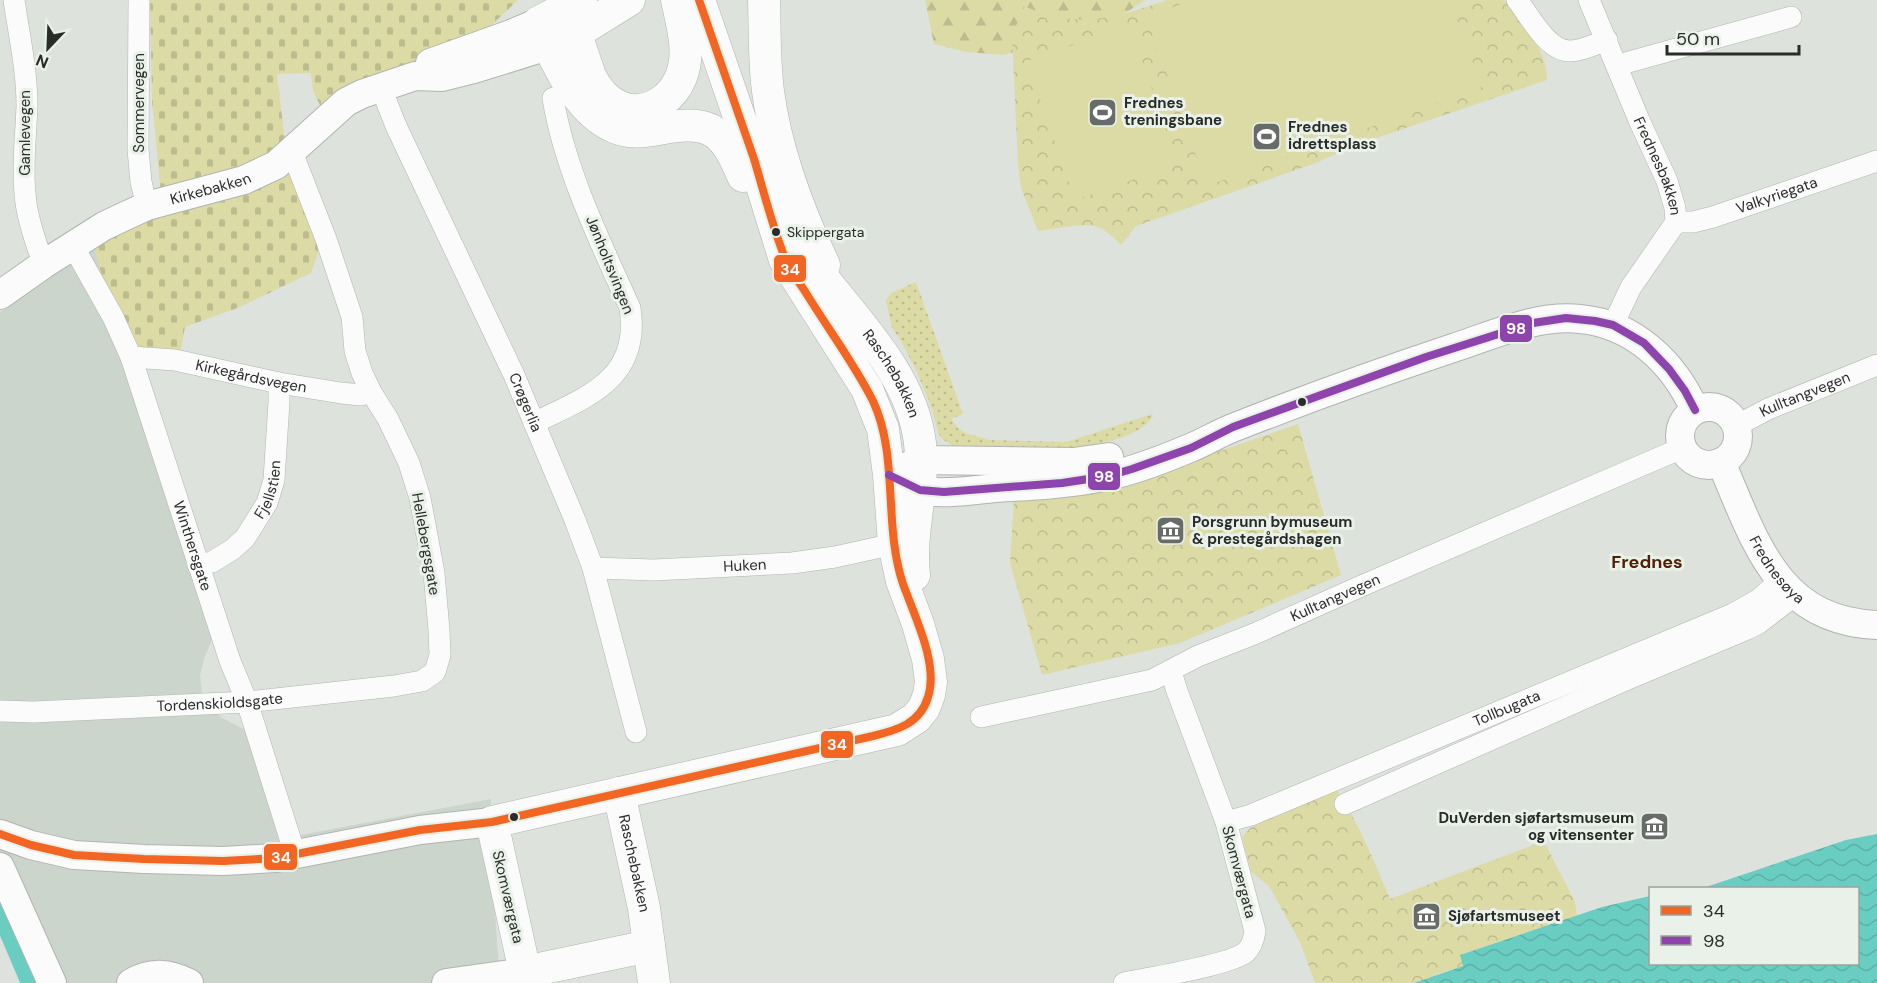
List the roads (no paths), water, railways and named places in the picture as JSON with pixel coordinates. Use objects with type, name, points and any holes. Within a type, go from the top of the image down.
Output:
[{"type":"main road","points":[[629,0],[575,14],[544,34],[582,101],[603,121],[617,128],[636,132],[692,124],[705,127],[723,138],[734,154],[757,207],[785,260]]},
{"type":"main road","points":[[575,14],[590,76],[595,87],[609,101],[628,110],[645,110],[664,100],[682,77],[685,42],[677,0]]},
{"type":"main road","name":"Raschebakken","points":[[654,983],[644,908],[619,793],[897,730],[916,718],[924,708],[931,682],[928,659],[902,581],[894,544],[883,429],[874,403],[785,260],[753,157],[699,0]]},
{"type":"main road","points":[[764,0],[766,76],[779,147],[807,229],[837,296]]},
{"type":"main road","name":"Raschebakken","points":[[753,157],[799,246],[816,271],[879,348],[899,381],[915,421],[920,442],[920,475],[913,563],[918,624]]},
{"type":"main road","points":[[492,822],[619,793]]},
{"type":"main road","name":"Skomværgata","points":[[492,822],[525,972]]},
{"type":"main road","points":[[525,972],[649,946]]},
{"type":"street","name":"Sommervegen","points":[[139,0],[138,149],[141,182],[147,206]]},
{"type":"street","points":[[1517,0],[1541,33],[1560,48],[1573,51],[1607,40]]},
{"type":"street","name":"Frednesbakken","points":[[1589,0],[1667,181],[1675,208],[1676,222],[1631,287],[1612,325]]},
{"type":"street","name":"Gamlevegen","points":[[10,3],[23,64],[27,104],[24,147],[25,195],[37,248],[44,264]]},
{"type":"street","points":[[1618,65],[1791,17]]},
{"type":"street","name":"Kirkebakken","points":[[0,296],[44,264],[104,226],[147,206],[252,176],[276,165],[346,102],[415,76],[432,61],[468,50],[544,34]]},
{"type":"street","name":"Crøgerlia","points":[[381,88],[396,126],[514,375],[575,520],[593,568],[636,732]]},
{"type":"street","name":"Jønholtsvingen","points":[[534,423],[576,403],[602,387],[620,368],[630,341],[632,325],[630,308],[564,147],[553,98]]},
{"type":"street","name":"Hellebergsgate","points":[[292,152],[326,239],[352,317],[355,351],[362,374],[392,428],[408,463],[420,498],[434,573],[439,630],[440,655],[435,672]]},
{"type":"street","name":"Valkyriegata","points":[[1676,222],[1693,222],[1713,217],[1877,161]]},
{"type":"street","name":"Winthersgate","points":[[73,246],[113,317],[131,357],[230,661],[247,702],[295,854]]},
{"type":"street","points":[[889,475],[920,475],[944,492],[1034,486],[1108,476],[1191,448],[1233,427],[1426,357],[1533,323],[1554,319],[1579,318],[1612,325],[1644,343],[1669,369],[1695,410]]},
{"type":"street","name":"Kirkegårdsvegen","points":[[131,357],[175,360],[279,383],[361,395],[371,392]]},
{"type":"street","name":"Kulltangvegen","points":[[1736,426],[1768,409],[1877,365]]},
{"type":"street","name":"Fjellstien","points":[[198,565],[213,562],[245,538],[272,492],[279,383]]},
{"type":"street","points":[[1705,407],[1724,411],[1736,426],[1738,437],[1736,447],[1730,456],[1721,462],[1703,465],[1695,462],[1682,448],[1680,431],[1688,415],[1695,410],[1705,407]]},
{"type":"street","name":"Kulltangvegen","points":[[981,717],[1152,680],[1198,656],[1254,634],[1682,448]]},
{"type":"street","name":"Frednesøya","points":[[1721,462],[1756,540],[1787,589],[1813,609],[1833,618],[1856,624],[1877,625]]},
{"type":"street","name":"Huken","points":[[593,568],[654,570],[792,563],[835,557],[894,544]]},
{"type":"street","points":[[1345,804],[1747,629],[1759,623],[1787,589]]},
{"type":"street","name":"Tollbugata","points":[[1226,822],[1251,815],[1787,589]]},
{"type":"street","name":"Tordenskioldsgate","points":[[0,711],[45,712],[247,702],[394,686],[422,681],[435,672]]},
{"type":"street","name":"Skomværgata","points":[[1124,983],[1230,960],[1246,952],[1254,939],[1255,931],[1226,822],[1171,672]]},
{"type":"street","points":[[1,837],[74,855],[223,861],[276,858],[420,830],[492,822]]},
{"type":"street","points":[[0,867],[52,983]]},
{"type":"street","points":[[446,983],[525,972]]},
{"type":"street","points":[[131,983],[151,974],[176,976],[189,983]]},
{"type":"water","points":[[1877,834],[1877,983],[1414,983],[1463,966],[1460,955],[1602,907],[1649,896],[1649,965],[1859,965],[1859,887],[1706,887],[1846,840]]},
{"type":"waterway","points":[[0,913],[30,983]]},
{"type":"place","name":"Frednes treningsbane","points":[[1103,112]]},
{"type":"place","name":"Frednes idrettsplass","points":[[1267,136]]},
{"type":"place","name":"Skippergata","points":[[776,232]]},
{"type":"place","name":"Porsgrunn bymuseum & prestegårdshagen","points":[[1171,531]]},
{"type":"place","name":"DuVerden sjøfartsmuseum og vitensenter","points":[[1655,827]]},
{"type":"place","name":"Sjøfartsmuseet","points":[[1427,916]]},
{"type":"district","name":"Frednes","points":[[1647,562]]}]
